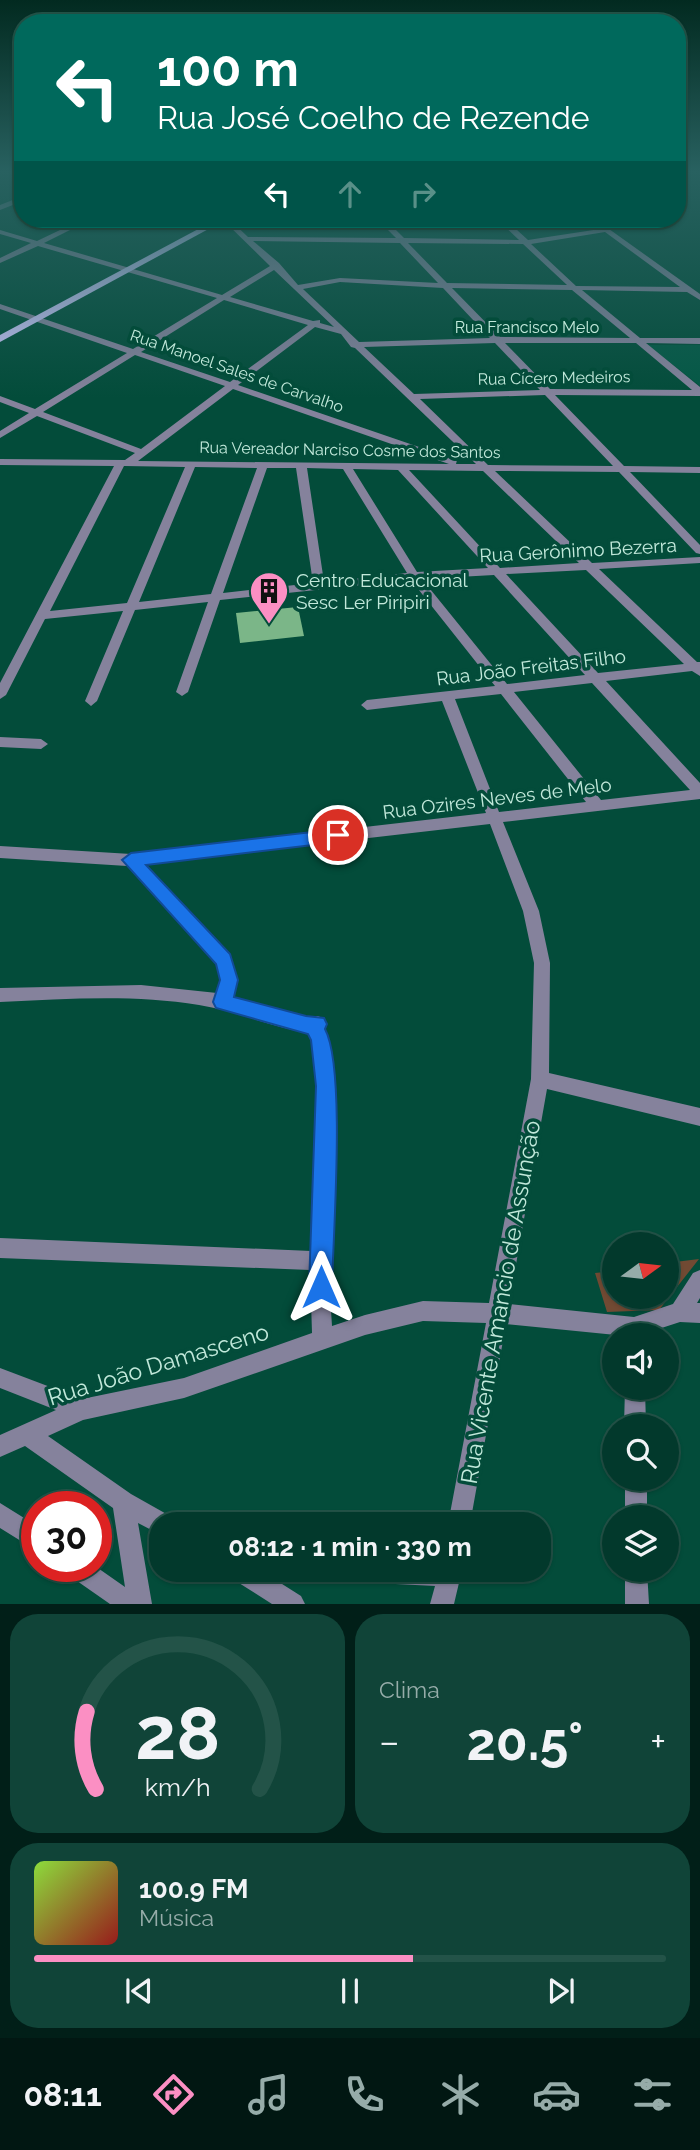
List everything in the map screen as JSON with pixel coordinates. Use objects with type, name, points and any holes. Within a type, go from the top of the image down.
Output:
[{"type":"main road","points":[[0,339],[168,248]]},
{"type":"street","points":[[0,261],[27,248]]},
{"type":"street","points":[[53,248],[342,333]]},
{"type":"street","points":[[258,248],[299,286],[354,345],[698,669]]},
{"type":"street","points":[[410,248],[700,551]]},
{"type":"street","points":[[534,248],[573,287],[700,393]]},
{"type":"street","points":[[631,248],[700,298]]},
{"type":"street","points":[[0,435],[276,265]]},
{"type":"street","points":[[299,286],[341,280],[448,286],[689,290]]},
{"type":"street","name":"Rua Manoel Sales de Carvalho","points":[[0,306],[464,467]]},
{"type":"street","points":[[0,695],[125,463],[313,324],[328,316]]},
{"type":"street","name":"Rua Francisco Melo","points":[[354,345],[499,341],[700,341]]},
{"type":"street","name":"Rua Cícero Medeiros","points":[[409,397],[548,392],[700,393]]},
{"type":"street","points":[[0,399],[140,452]]},
{"type":"street","name":"Rua Vereador Narciso Cosme dos Santos","points":[[0,462],[700,470]]},
{"type":"street","points":[[91,701],[191,464]]},
{"type":"street","points":[[182,692],[263,464]]},
{"type":"street","points":[[301,465],[319,586]]},
{"type":"street","points":[[346,466],[414,576],[597,805]]},
{"type":"street","points":[[400,466],[700,793]]},
{"type":"street","name":"Rua Gerônimo Bezerra","points":[[41,616],[414,576],[700,560]]},
{"type":"street","name":"Rua João Freitas Filho","points":[[367,705],[503,687],[698,669]]},
{"type":"street","name":"Rua Vicente Amancio de Assunção","points":[[447,696],[531,911],[542,963],[540,1079],[460,1512]]},
{"type":"street","points":[[0,742],[41,744]]},
{"type":"street","name":"Rua Ozires Neves de Melo","points":[[0,852],[131,860],[700,793]]},
{"type":"street","points":[[131,860],[224,960],[229,980],[223,1002]]},
{"type":"street","points":[[0,995],[134,992],[223,1002],[306,1025],[318,1024],[315,1030],[320,1038],[326,1086],[320,1261],[321,1339]]},
{"type":"street","points":[[540,1079],[700,1117]]},
{"type":"street","points":[[0,1248],[320,1261]]},
{"type":"street","points":[[658,1323],[690,1312],[700,1280]]},
{"type":"street","name":"Rua João Damasceno","points":[[0,1446],[82,1410],[184,1388],[321,1339],[423,1311],[499,1313],[602,1327]]},
{"type":"street","points":[[0,1378],[82,1410]]},
{"type":"street","points":[[27,1434],[123,1502],[149,1517]]},
{"type":"street","points":[[123,1502],[140,1604]]},
{"type":"street","points":[[0,1514],[21,1529]]},
{"type":"street","points":[[98,1582],[130,1604]]},
{"type":"street","points":[[258,1582],[293,1604]]},
{"type":"street","points":[[442,1604],[447,1582]]},
{"type":"street","points":[[636,1582],[637,1604]]},
{"type":"shaded area","points":[[648,345],[700,345],[700,386]]},
{"type":"shaded area","points":[[699,1259],[679,1284],[679,1262]]},
{"type":"shaded area","points":[[602,1272],[602,1296],[595,1273]]},
{"type":"shaded area","points":[[606,1309],[660,1309],[659,1310],[607,1312]]},
{"type":"building","name":"Centro Educacional Sesc Ler Piripiri","points":[[298,607],[304,636],[240,643],[236,613]]},
{"type":"place","name":"Centro Educacional Sesc Ler Piripiri","points":[[269,625]]},
{"type":"route","points":[[321,1287],[326,1086],[320,1038],[315,1030],[318,1024],[306,1025],[223,1002],[229,980],[224,960],[131,860],[338,835]]}]
